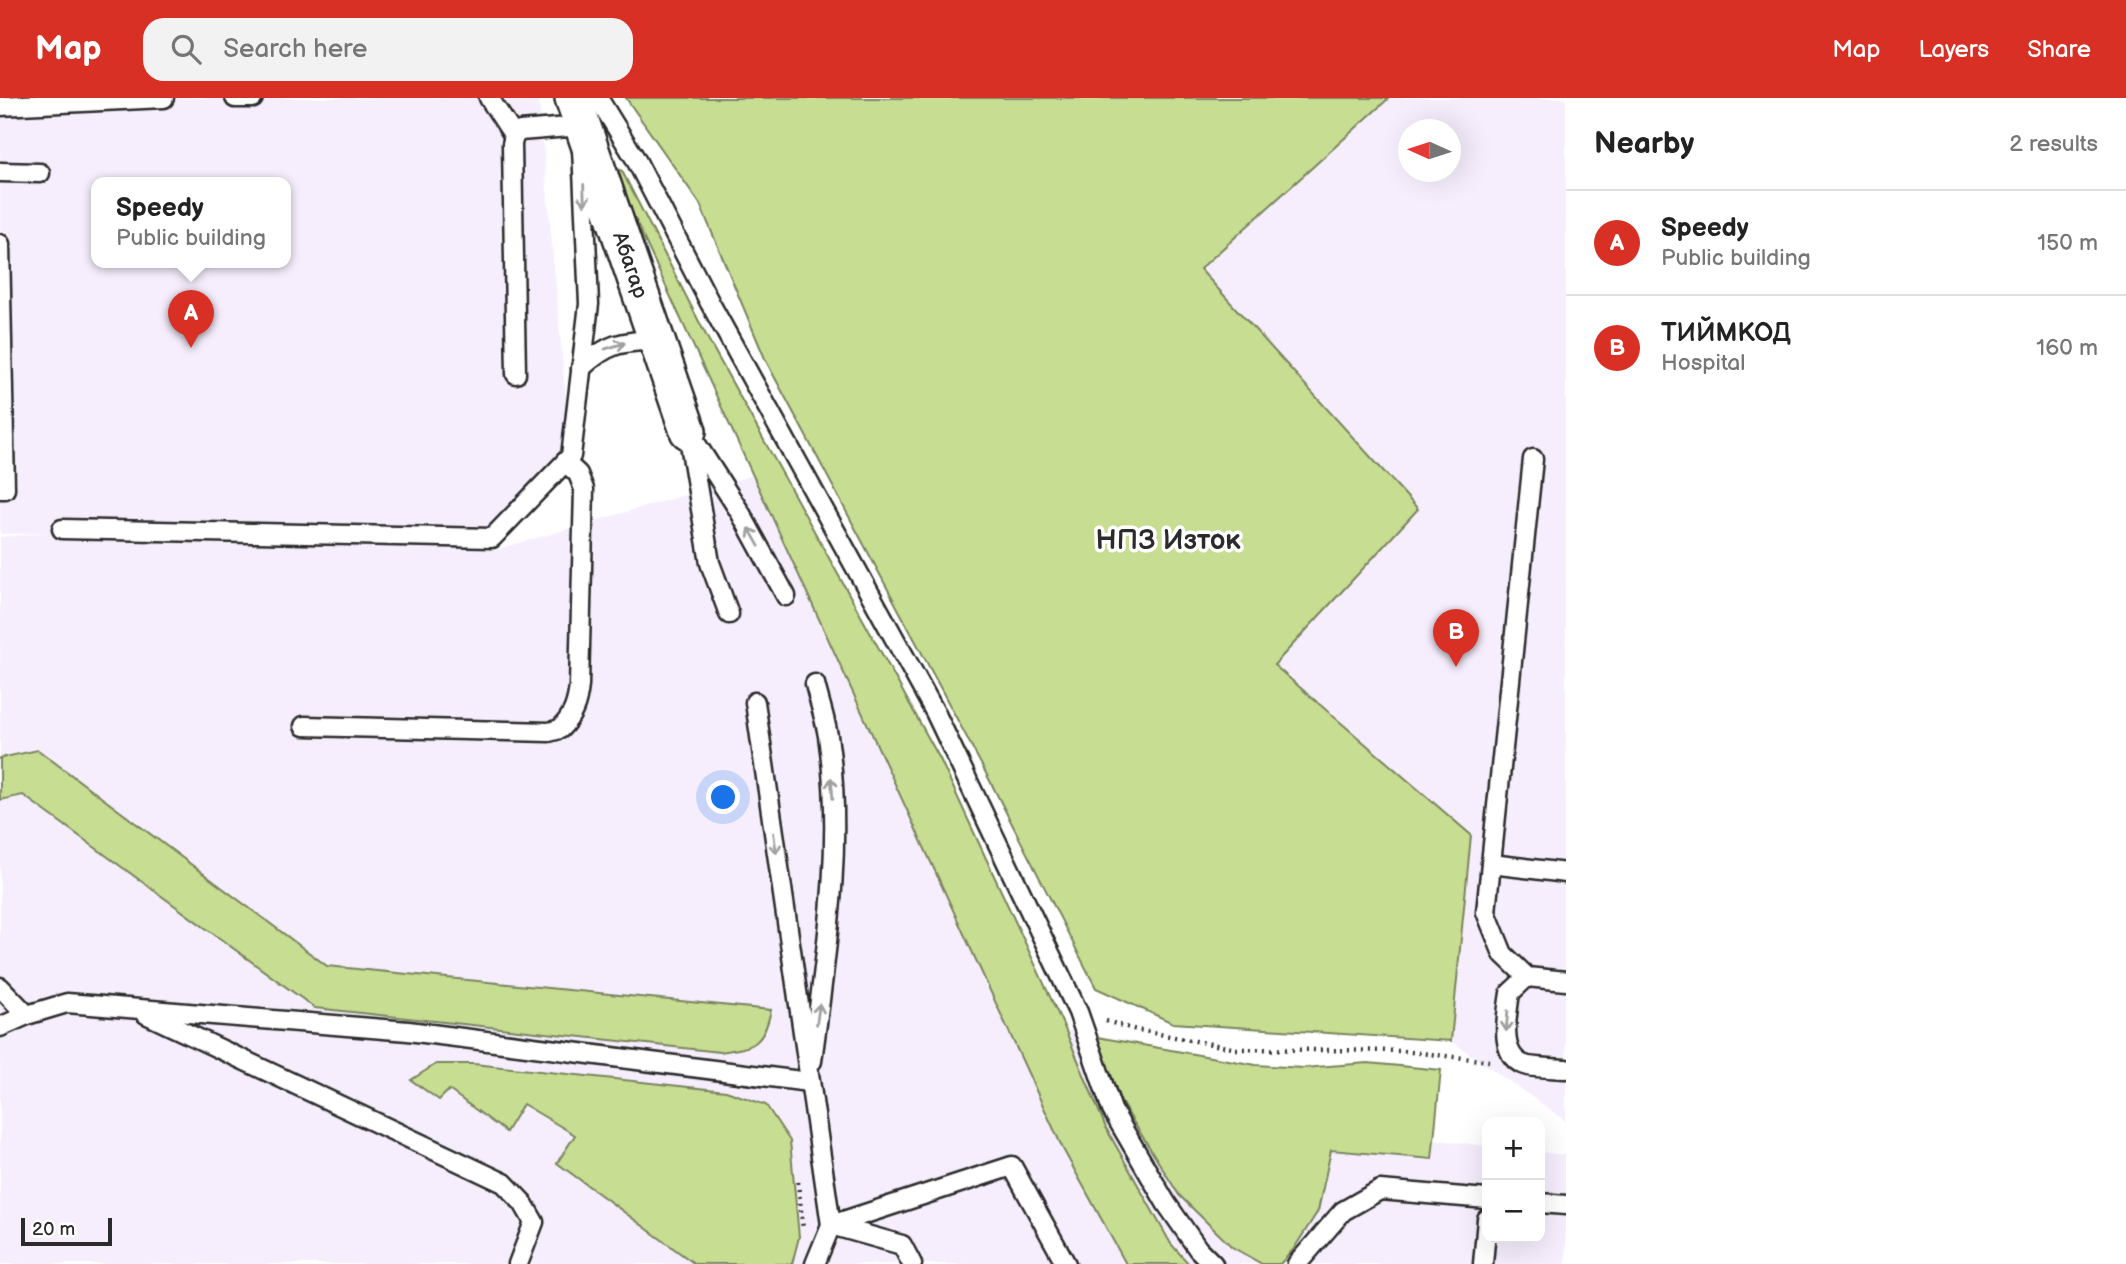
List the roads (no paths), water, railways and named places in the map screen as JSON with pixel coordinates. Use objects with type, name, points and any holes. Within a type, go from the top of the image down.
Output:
[{"type":"street","name":"Абагар","points":[[584,108],[656,340],[688,431]]},
{"type":"lane","points":[[0,106],[164,98]]},
{"type":"lane","points":[[235,98],[253,98]]},
{"type":"lane","points":[[489,98],[514,136]]},
{"type":"lane","points":[[516,374],[514,136],[520,131],[584,108]]},
{"type":"lane","points":[[62,529],[492,538],[571,456],[589,304],[584,108]]},
{"type":"lane","points":[[584,108],[635,158],[710,303],[934,712],[1078,1012],[1112,1110],[1166,1203],[1198,1249],[1213,1264]]},
{"type":"lane","points":[[0,172],[40,173]]},
{"type":"lane","points":[[0,244],[5,489],[0,489]]},
{"type":"lane","points":[[581,368],[600,351],[623,342],[656,340]]},
{"type":"lane","points":[[688,431],[740,512],[786,597]]},
{"type":"lane","points":[[688,431],[710,563],[729,614]]},
{"type":"lane","points":[[1534,459],[1486,912],[1503,954],[1527,977],[1566,981]]},
{"type":"lane","points":[[304,726],[560,730],[573,713],[579,686],[584,489],[578,474],[565,462]]},
{"type":"lane","points":[[810,1082],[830,924],[834,811],[828,735],[815,684]]},
{"type":"lane","points":[[755,702],[831,1225],[816,1264]]},
{"type":"lane","points":[[1491,864],[1566,873]]},
{"type":"lane","points":[[1527,977],[1510,993],[1505,1031],[1510,1052],[1524,1065],[1566,1069]]},
{"type":"lane","points":[[0,986],[27,1015]]},
{"type":"lane","points":[[0,1027],[27,1015],[67,1003],[408,1031],[810,1082]]},
{"type":"lane","points":[[136,1009],[504,1183],[523,1203],[534,1223],[518,1264]]},
{"type":"lane","points":[[831,1225],[1012,1166],[1066,1264]]},
{"type":"lane","points":[[1297,1264],[1343,1211],[1380,1190],[1482,1199]]},
{"type":"lane","points":[[1545,1203],[1566,1205]]},
{"type":"lane","points":[[831,1225],[902,1245],[912,1264]]},
{"type":"lane","points":[[1483,1264],[1485,1243]]},
{"type":"place","name":"Speedy","points":[[191,348]]},
{"type":"place","name":"ТИЙМКОД","points":[[1456,667]]},
{"type":"district","name":"НПЗ Изток","points":[[1168,540]]}]
